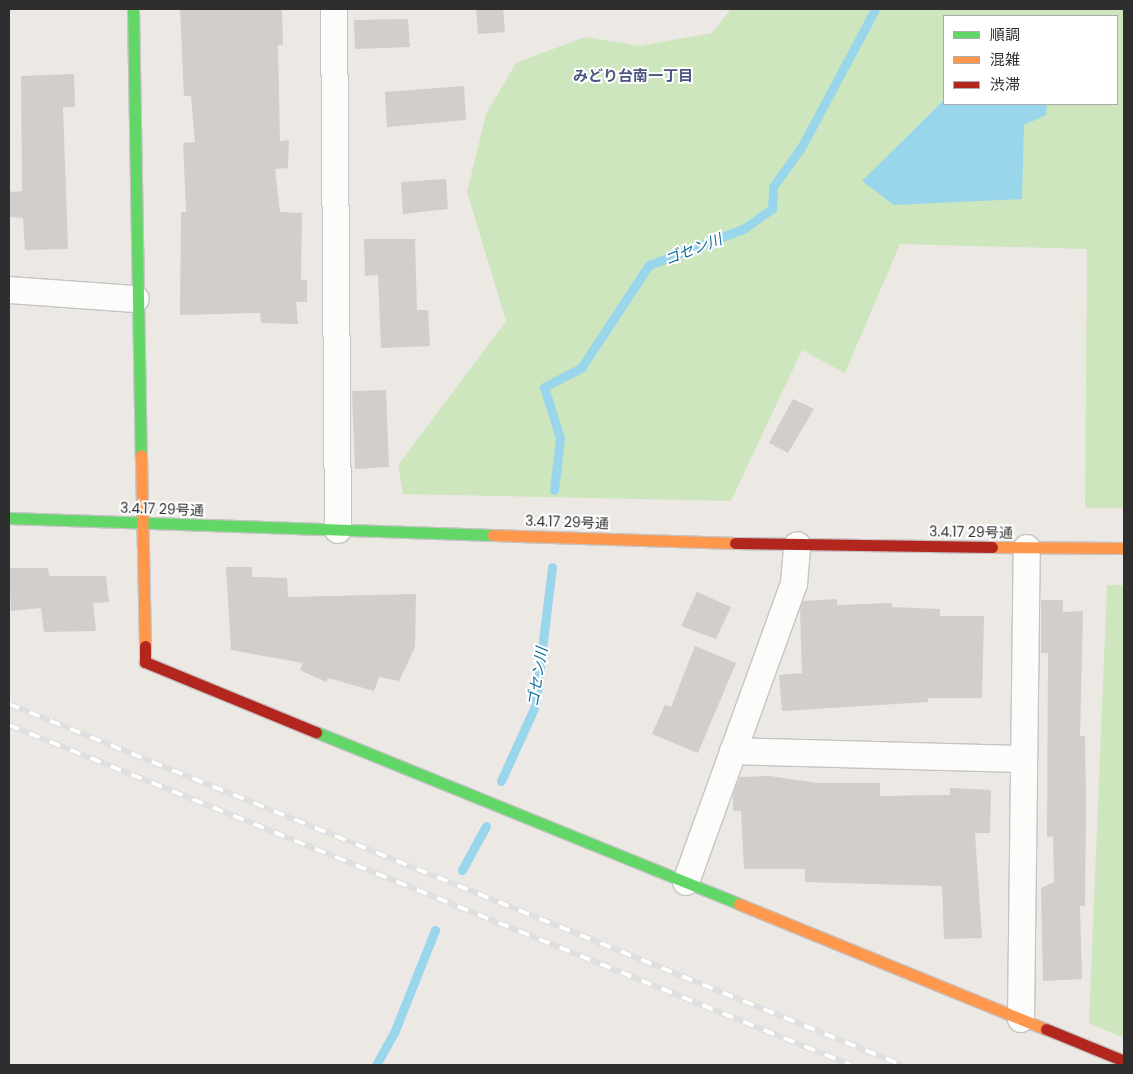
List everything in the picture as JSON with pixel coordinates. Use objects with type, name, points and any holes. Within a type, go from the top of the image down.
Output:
[{"type":"street","points":[[133,9],[139,523],[145,662],[1124,1061]]},
{"type":"street","points":[[334,9],[338,530]]},
{"type":"street","points":[[9,290],[136,298]]},
{"type":"street","name":"3.4.17 29号通","points":[[9,518],[797,544],[1124,548]]},
{"type":"street","points":[[686,882],[794,582],[797,544]]},
{"type":"street","points":[[1021,1019],[1027,548]]},
{"type":"street","points":[[733,751],[1024,759]]},
{"type":"green space","points":[[731,9],[1124,9],[1124,508],[1085,508],[1087,249],[900,244],[845,373],[802,350],[731,501],[403,494],[398,465],[506,321],[467,192],[486,114],[516,63],[585,37],[640,46],[712,33]]},
{"type":"green space","points":[[1107,585],[1124,585],[1124,1038],[1089,1023]]},
{"type":"water","points":[[943,101],[943,105],[1047,105],[1046,115],[1024,125],[1022,199],[894,205],[862,181]]},
{"type":"building","points":[[180,9],[282,9],[283,45],[278,45],[280,141],[289,140],[288,168],[275,169],[280,212],[302,213],[301,280],[307,280],[307,302],[296,302],[298,324],[261,323],[260,313],[180,315],[181,212],[186,212],[183,143],[195,142],[191,96],[184,96]]},
{"type":"building","points":[[476,9],[503,9],[505,32],[478,34]]},
{"type":"building","points":[[408,19],[410,47],[355,49],[354,20]]},
{"type":"building","points":[[74,74],[75,107],[63,107],[68,249],[25,250],[23,218],[9,217],[9,192],[22,191],[21,76]]},
{"type":"building","points":[[464,86],[466,120],[387,127],[385,92]]},
{"type":"building","points":[[446,179],[448,209],[403,214],[401,182]]},
{"type":"building","points":[[364,239],[415,239],[417,310],[428,310],[430,346],[381,348],[378,275],[365,276]]},
{"type":"building","points":[[386,390],[389,467],[355,469],[352,391]]},
{"type":"building","points":[[793,399],[814,409],[788,453],[769,443]]},
{"type":"building","points":[[226,567],[252,567],[252,577],[287,578],[288,597],[416,594],[415,647],[399,681],[379,677],[374,691],[328,678],[326,682],[300,670],[303,663],[231,650]]},
{"type":"building","points":[[9,568],[48,568],[49,576],[106,576],[109,602],[93,603],[96,631],[44,632],[41,608],[11,611]]},
{"type":"building","points":[[697,592],[731,607],[716,639],[681,626]]},
{"type":"building","points":[[837,599],[837,605],[892,603],[892,607],[940,609],[940,616],[984,616],[982,698],[928,698],[928,702],[782,711],[779,675],[802,673],[800,611],[803,601]]},
{"type":"building","points":[[1041,600],[1063,600],[1063,612],[1083,611],[1080,736],[1085,736],[1086,805],[1085,906],[1080,906],[1082,979],[1043,981],[1041,888],[1054,882],[1053,836],[1047,837],[1048,653],[1041,653]]},
{"type":"building","points":[[695,646],[736,663],[698,753],[652,734],[665,705],[671,707]]},
{"type":"building","points":[[770,776],[818,783],[880,783],[880,796],[950,795],[950,788],[991,790],[990,833],[975,833],[982,938],[944,939],[942,886],[805,882],[805,869],[744,869],[741,811],[733,811],[733,795],[740,777]]},
{"type":"waterway","name":"ゴセン川","points":[[554,490],[560,438],[544,387],[581,368],[649,265],[743,229],[772,209],[773,187],[802,146],[875,9]]},
{"type":"waterway","name":"ゴセン川","points":[[501,781],[535,706],[552,567]]},
{"type":"waterway","name":"ゴセン川","points":[[462,870],[486,826]]},
{"type":"waterway","name":"ゴセン川","points":[[376,1065],[394,1033],[435,930]]},
{"type":"railway","points":[[9,704],[902,1065]]},
{"type":"railway","points":[[9,725],[851,1065]]},
{"type":"traffic: fast","points":[[133,9],[141,455]]},
{"type":"traffic: fast","points":[[9,518],[493,535]]},
{"type":"traffic: fast","points":[[316,732],[739,904]]},
{"type":"traffic: slow","points":[[141,455],[145,646]]},
{"type":"traffic: slow","points":[[493,535],[735,543]]},
{"type":"traffic: slow","points":[[992,547],[1124,548]]},
{"type":"traffic: slow","points":[[739,904],[1046,1029]]},
{"type":"traffic: jam","points":[[735,543],[992,547]]},
{"type":"traffic: jam","points":[[145,646],[145,662],[316,732]]},
{"type":"traffic: jam","points":[[1046,1029],[1124,1061]]},
{"type":"district","name":"みどり台南一丁目","points":[[633,76]]}]
